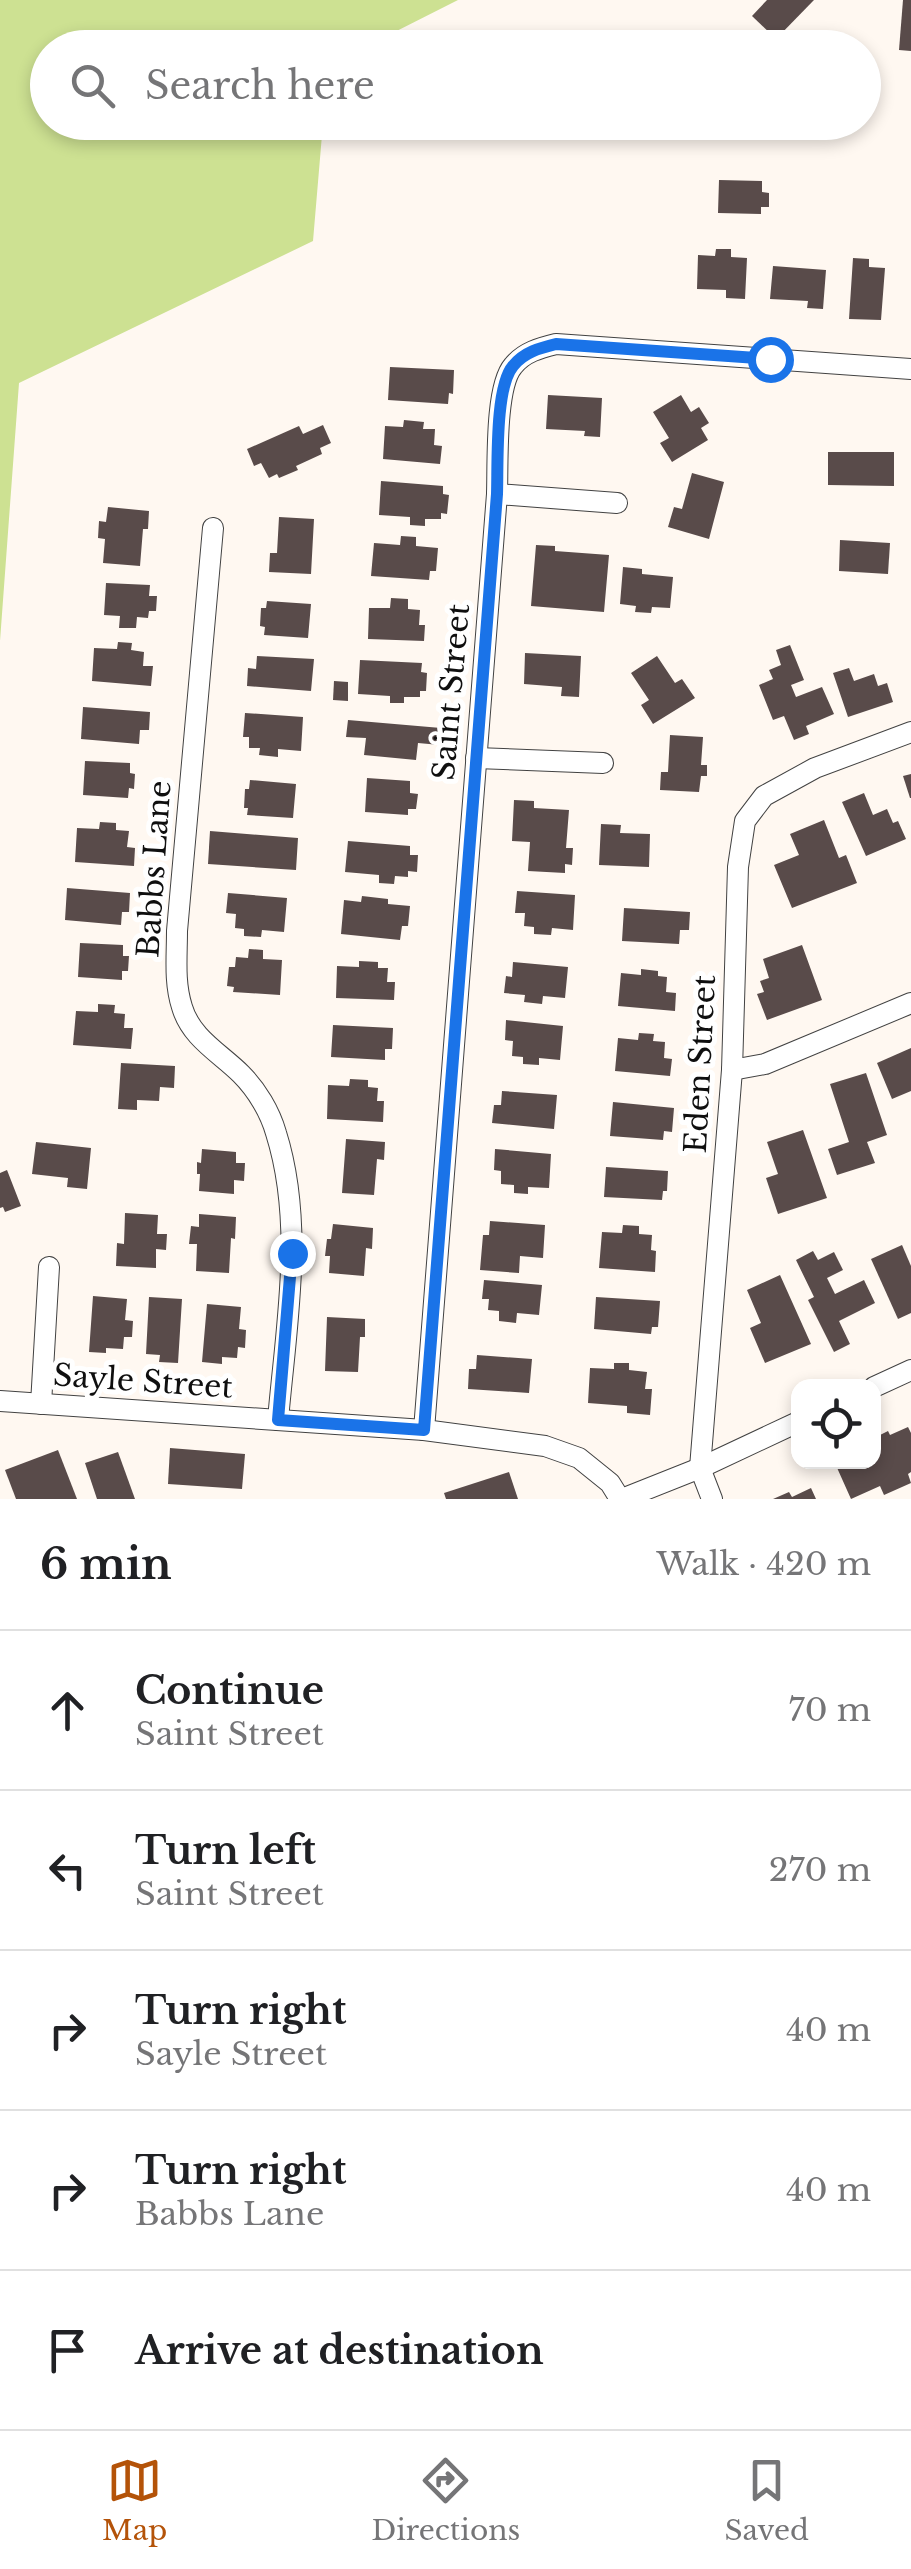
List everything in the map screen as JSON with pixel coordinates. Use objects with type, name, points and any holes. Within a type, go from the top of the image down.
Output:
[{"type":"street","name":"Saint Street","points":[[424,1430],[502,394],[512,367],[531,351],[556,344],[911,369]]},
{"type":"street","points":[[497,494],[617,503]]},
{"type":"street","name":"Babbs Lane","points":[[213,528],[176,980],[182,1010],[194,1030],[243,1076],[276,1131],[288,1190],[292,1253],[278,1420]]},
{"type":"street","name":"Eden Street","points":[[712,1499],[700,1468],[732,1070],[738,867],[745,821],[764,796],[798,777],[911,732]]},
{"type":"street","points":[[476,758],[603,763]]},
{"type":"street","points":[[732,1070],[765,1064],[911,1002]]},
{"type":"street","points":[[41,1404],[49,1267]]},
{"type":"street","points":[[881,1384],[911,1370]]},
{"type":"street","name":"Sayle Street","points":[[0,1401],[424,1430],[545,1446],[579,1458],[610,1483],[621,1499]]},
{"type":"street","points":[[621,1499],[791,1425]]},
{"type":"green space","points":[[0,0],[458,0],[399,30],[30,30],[30,140],[322,140],[313,241],[19,383],[0,641]]},
{"type":"building","points":[[767,0],[814,0],[785,30],[767,30],[752,16]]},
{"type":"building","points":[[903,0],[911,0],[911,51],[899,50]]},
{"type":"building","points":[[719,180],[762,181],[762,192],[769,193],[769,207],[761,207],[761,214],[718,213]]},
{"type":"building","points":[[716,249],[731,249],[731,257],[747,258],[745,299],[726,298],[726,290],[697,289],[698,255],[715,256]]},
{"type":"building","points":[[853,258],[869,259],[869,267],[885,268],[881,320],[849,319]]},
{"type":"building","points":[[773,266],[826,270],[823,309],[807,308],[808,301],[770,299]]},
{"type":"building","points":[[390,367],[454,370],[453,394],[449,393],[448,404],[388,400]]},
{"type":"building","points":[[548,395],[602,398],[600,437],[584,436],[585,431],[546,429]]},
{"type":"building","points":[[681,395],[691,412],[699,407],[709,423],[701,428],[708,440],[672,462],[660,443],[669,438],[653,412]]},
{"type":"building","points":[[404,420],[424,422],[423,429],[435,429],[434,445],[442,446],[440,464],[383,459],[385,426],[403,427]]},
{"type":"building","points":[[323,425],[331,443],[320,448],[322,454],[296,466],[298,470],[269,478],[261,463],[254,466],[247,449],[299,426],[303,434]]},
{"type":"building","points":[[828,452],[894,452],[894,486],[828,485]]},
{"type":"building","points":[[692,473],[724,482],[709,539],[668,527],[674,507],[682,509]]},
{"type":"building","points":[[381,481],[443,486],[443,494],[449,495],[447,514],[441,513],[441,519],[425,519],[425,526],[410,525],[410,517],[379,515]]},
{"type":"building","points":[[108,507],[149,511],[148,529],[143,529],[140,566],[103,563],[105,539],[98,538],[99,521],[106,522]]},
{"type":"building","points":[[279,517],[314,519],[311,574],[269,572],[270,553],[277,553]]},
{"type":"building","points":[[401,536],[416,537],[416,546],[438,548],[436,571],[430,571],[429,580],[371,576],[374,543],[400,545]]},
{"type":"building","points":[[840,540],[890,543],[888,574],[839,571]]},
{"type":"building","points":[[536,545],[555,546],[555,551],[609,555],[604,612],[531,606]]},
{"type":"building","points":[[623,567],[642,569],[642,574],[673,577],[670,608],[652,607],[651,613],[635,612],[636,606],[620,604]]},
{"type":"building","points":[[106,583],[150,585],[149,596],[157,596],[156,611],[149,611],[148,618],[137,617],[136,628],[119,628],[120,616],[104,615]]},
{"type":"building","points":[[391,598],[408,599],[408,609],[420,610],[419,625],[425,625],[424,641],[368,639],[369,608],[390,608]]},
{"type":"building","points":[[267,601],[311,604],[308,638],[264,635],[261,608],[266,608]]},
{"type":"building","points":[[118,642],[132,643],[131,650],[144,652],[143,666],[153,666],[151,686],[92,681],[94,648],[117,649]]},
{"type":"building","points":[[790,645],[804,680],[791,685],[796,697],[822,687],[834,714],[806,726],[809,734],[794,740],[784,716],[773,720],[759,685],[773,679],[769,670],[781,665],[776,650]]},
{"type":"building","points":[[525,653],[581,656],[579,697],[561,696],[562,687],[524,684]]},
{"type":"building","points":[[257,656],[314,659],[311,691],[247,686],[248,668],[256,669]]},
{"type":"building","points":[[657,656],[675,683],[682,679],[695,698],[653,724],[641,705],[649,700],[631,673]]},
{"type":"building","points":[[360,660],[422,663],[421,672],[427,673],[426,691],[420,691],[420,697],[404,697],[404,703],[390,703],[390,696],[358,694]]},
{"type":"building","points":[[849,668],[854,681],[874,674],[878,686],[887,683],[893,702],[848,717],[833,673]]},
{"type":"building","points":[[334,681],[348,682],[348,701],[333,700]]},
{"type":"building","points":[[83,707],[150,712],[149,730],[140,730],[139,744],[81,739]]},
{"type":"building","points":[[245,713],[303,717],[301,751],[278,749],[278,757],[259,755],[260,748],[249,748],[249,737],[243,737]]},
{"type":"building","points":[[348,720],[441,728],[440,745],[418,743],[416,760],[364,755],[366,738],[346,737]]},
{"type":"building","points":[[670,735],[703,737],[701,765],[707,765],[707,776],[701,776],[699,792],[660,790],[661,772],[668,772]]},
{"type":"building","points":[[85,761],[130,763],[130,773],[135,774],[134,789],[129,788],[128,798],[83,795]]},
{"type":"building","points":[[911,774],[911,798],[910,798],[903,776]]},
{"type":"building","points":[[367,778],[410,781],[410,793],[418,794],[416,809],[408,809],[408,815],[365,812]]},
{"type":"building","points":[[250,780],[296,784],[293,818],[247,815],[245,789],[249,789]]},
{"type":"building","points":[[864,793],[873,815],[887,809],[906,839],[866,856],[842,802]]},
{"type":"building","points":[[514,800],[534,801],[534,808],[569,810],[566,848],[573,848],[572,865],[565,864],[565,873],[528,871],[530,842],[512,841]]},
{"type":"building","points":[[824,820],[839,858],[846,855],[857,883],[792,908],[774,865],[799,855],[790,834]]},
{"type":"building","points":[[100,822],[116,823],[116,830],[129,831],[127,847],[135,848],[134,866],[75,862],[77,828],[99,829]]},
{"type":"building","points":[[601,824],[621,825],[620,833],[650,834],[649,867],[599,865]]},
{"type":"building","points":[[210,831],[298,838],[296,870],[208,864]]},
{"type":"building","points":[[348,841],[410,846],[410,855],[418,855],[417,872],[408,871],[408,877],[395,876],[394,884],[379,883],[379,875],[345,872]]},
{"type":"building","points":[[67,888],[130,893],[129,912],[122,912],[121,925],[65,920]]},
{"type":"building","points":[[517,891],[575,895],[573,930],[552,928],[551,935],[534,934],[534,927],[524,926],[525,913],[515,913]]},
{"type":"building","points":[[228,893],[287,898],[284,932],[262,930],[261,937],[244,936],[244,929],[235,928],[236,914],[226,913]]},
{"type":"building","points":[[362,896],[410,906],[408,926],[402,926],[400,940],[341,934],[344,900],[361,902]]},
{"type":"building","points":[[624,908],[690,912],[689,930],[680,930],[679,944],[622,941]]},
{"type":"building","points":[[80,943],[123,945],[123,956],[129,956],[128,971],[122,971],[122,980],[78,977]]},
{"type":"building","points":[[802,945],[822,1000],[767,1020],[757,994],[764,992],[760,981],[769,978],[763,959]]},
{"type":"building","points":[[249,949],[263,950],[263,959],[282,960],[280,995],[233,992],[234,987],[227,986],[229,967],[235,967],[236,957],[248,958]]},
{"type":"building","points":[[359,961],[378,962],[378,968],[388,968],[387,982],[395,982],[394,1000],[336,998],[337,966],[359,967]]},
{"type":"building","points":[[513,962],[568,967],[565,998],[543,996],[542,1004],[524,1002],[525,995],[504,993],[506,976],[512,977]]},
{"type":"building","points":[[641,969],[658,971],[658,976],[667,977],[666,992],[676,993],[675,1011],[618,1006],[621,973],[641,975]]},
{"type":"building","points":[[98,1004],[115,1005],[114,1013],[125,1014],[124,1028],[133,1028],[131,1049],[73,1045],[76,1011],[98,1012]]},
{"type":"building","points":[[506,1020],[563,1026],[560,1060],[539,1058],[539,1065],[523,1064],[523,1057],[512,1056],[513,1041],[505,1040]]},
{"type":"building","points":[[333,1025],[393,1028],[392,1049],[385,1049],[385,1060],[331,1057]]},
{"type":"building","points":[[639,1033],[654,1034],[653,1041],[665,1042],[664,1058],[672,1059],[670,1076],[615,1071],[618,1038],[638,1040]]},
{"type":"building","points":[[911,1048],[911,1091],[892,1099],[877,1063]]},
{"type":"building","points":[[121,1063],[175,1066],[174,1088],[160,1087],[159,1101],[137,1100],[137,1110],[118,1109]]},
{"type":"building","points":[[866,1073],[887,1135],[867,1142],[875,1163],[837,1175],[828,1149],[849,1142],[830,1084]]},
{"type":"building","points":[[350,1079],[368,1080],[368,1087],[378,1088],[377,1101],[384,1101],[383,1122],[327,1119],[328,1085],[349,1086]]},
{"type":"building","points":[[502,1091],[557,1095],[554,1129],[492,1123],[494,1105],[501,1105]]},
{"type":"building","points":[[613,1102],[674,1108],[672,1132],[664,1131],[663,1140],[610,1136]]},
{"type":"building","points":[[803,1130],[827,1198],[778,1214],[766,1178],[778,1174],[767,1142]]},
{"type":"building","points":[[346,1139],[385,1142],[384,1160],[377,1159],[374,1195],[342,1193]]},
{"type":"building","points":[[36,1142],[91,1148],[87,1189],[67,1187],[68,1178],[32,1174]]},
{"type":"building","points":[[202,1149],[236,1152],[236,1163],[245,1163],[244,1181],[234,1180],[234,1194],[199,1191],[197,1162],[201,1163]]},
{"type":"building","points":[[495,1149],[551,1154],[549,1188],[528,1187],[528,1194],[514,1193],[514,1185],[501,1184],[501,1171],[494,1170]]},
{"type":"building","points":[[606,1167],[668,1171],[667,1191],[663,1191],[662,1200],[604,1197]]},
{"type":"building","points":[[7,1170],[21,1206],[5,1212],[0,1208],[0,1173]]},
{"type":"building","points":[[125,1213],[158,1215],[157,1234],[167,1234],[166,1250],[156,1249],[156,1268],[116,1266],[117,1243],[124,1244]]},
{"type":"building","points":[[199,1214],[236,1217],[229,1273],[196,1271],[197,1244],[189,1244],[191,1226],[199,1227]]},
{"type":"building","points":[[490,1221],[545,1225],[543,1258],[520,1256],[519,1273],[480,1270],[483,1235],[489,1235]]},
{"type":"building","points":[[333,1224],[373,1228],[372,1249],[366,1248],[364,1276],[329,1273],[330,1256],[325,1256]]},
{"type":"building","points":[[623,1225],[639,1226],[639,1234],[652,1235],[655,1272],[599,1268],[602,1232],[622,1233]]},
{"type":"building","points":[[902,1245],[911,1266],[911,1313],[898,1319],[871,1259]]},
{"type":"building","points":[[813,1251],[818,1260],[834,1252],[843,1270],[827,1278],[835,1294],[864,1280],[875,1303],[839,1321],[850,1344],[834,1352],[808,1300],[814,1297],[796,1260]]},
{"type":"building","points":[[780,1275],[811,1344],[765,1363],[750,1328],[761,1323],[747,1290]]},
{"type":"building","points":[[484,1280],[542,1285],[539,1315],[517,1313],[516,1323],[499,1321],[499,1311],[488,1310],[489,1299],[482,1299]]},
{"type":"building","points":[[93,1296],[127,1299],[125,1320],[133,1321],[132,1337],[124,1337],[123,1349],[89,1352]]},
{"type":"building","points":[[149,1297],[182,1299],[178,1363],[159,1362],[160,1355],[146,1354]]},
{"type":"building","points":[[596,1297],[660,1301],[658,1327],[652,1327],[651,1334],[594,1329]]},
{"type":"building","points":[[207,1304],[241,1307],[239,1329],[246,1330],[245,1348],[238,1347],[237,1358],[222,1357],[222,1364],[202,1362]]},
{"type":"building","points":[[327,1317],[365,1319],[358,1372],[325,1371]]},
{"type":"building","points":[[477,1355],[532,1359],[529,1393],[468,1389],[469,1369],[476,1369]]},
{"type":"building","points":[[614,1363],[629,1363],[629,1370],[647,1372],[645,1389],[652,1389],[650,1415],[627,1413],[627,1406],[588,1403],[590,1368],[614,1369]]},
{"type":"building","points":[[908,1427],[911,1433],[911,1483],[884,1495],[880,1486],[851,1499],[838,1469],[881,1469],[881,1434],[888,1431],[890,1435]]},
{"type":"building","points":[[170,1448],[245,1454],[242,1489],[168,1484]]},
{"type":"building","points":[[58,1450],[77,1499],[16,1499],[5,1470]]},
{"type":"building","points":[[118,1452],[135,1499],[97,1499],[85,1463]]},
{"type":"building","points":[[509,1472],[518,1499],[446,1499],[444,1493]]},
{"type":"building","points":[[811,1488],[816,1499],[773,1499],[789,1492],[792,1497]]},
{"type":"route","points":[[292,1253],[278,1420],[424,1430],[502,394],[512,367],[531,351],[556,344],[770,359]]}]
